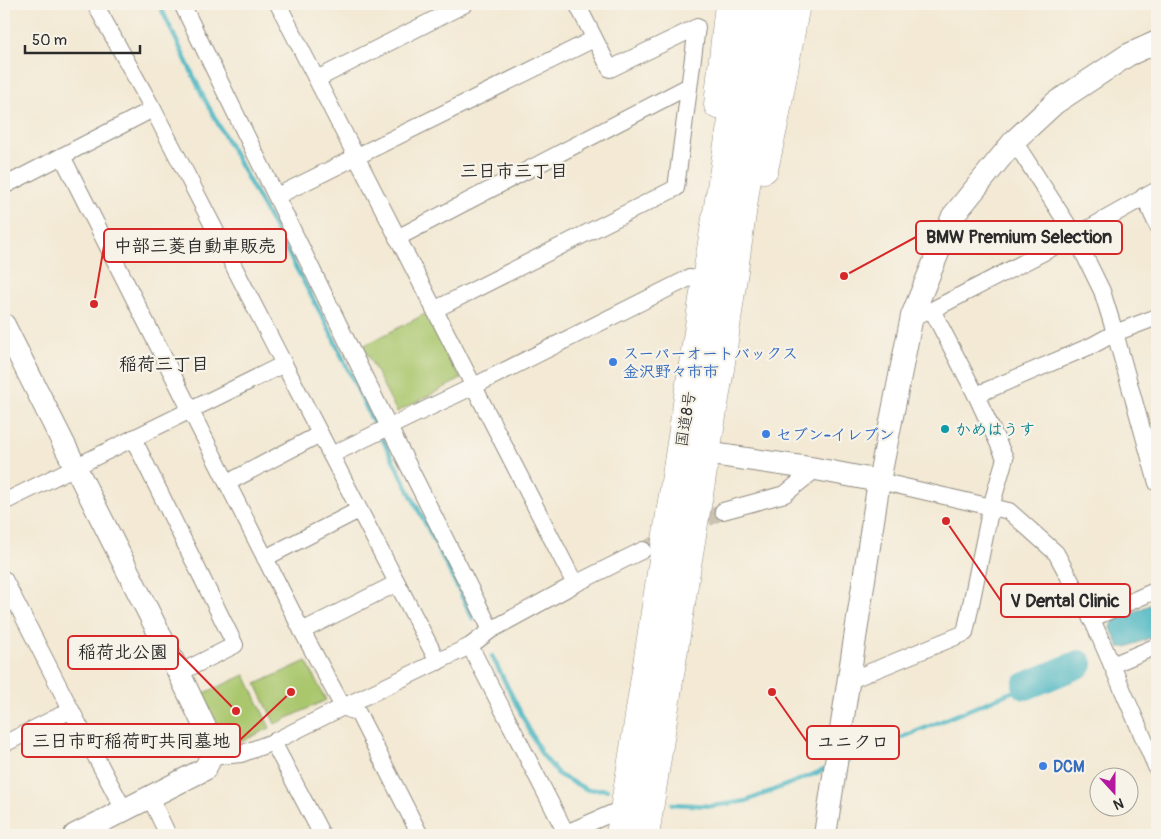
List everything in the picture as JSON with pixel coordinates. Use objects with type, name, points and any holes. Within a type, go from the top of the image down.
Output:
[{"type":"highway","points":[[708,272],[714,142],[729,4]]},
{"type":"highway","name":"国道8号","points":[[620,835],[751,4]]},
{"type":"highway","name":"国道8号","points":[[645,835],[705,452],[720,369],[759,94],[775,4]]},
{"type":"highway","points":[[720,369],[774,124],[796,4]]},
{"type":"street","points":[[95,4],[153,109],[438,662]]},
{"type":"street","points":[[182,4],[389,427],[491,630]]},
{"type":"street","points":[[278,4],[575,584]]},
{"type":"street","points":[[317,79],[465,4]]},
{"type":"street","points":[[434,310],[676,188],[697,27],[610,69],[577,4]]},
{"type":"street","points":[[277,196],[594,39]]},
{"type":"street","points":[[825,835],[879,481],[922,313],[953,216],[1014,141],[1055,103],[1128,55],[1157,42]]},
{"type":"street","points":[[397,238],[689,86]]},
{"type":"street","points":[[4,186],[153,109]]},
{"type":"street","points":[[1014,141],[1075,236],[1102,291],[1157,483]]},
{"type":"street","points":[[62,156],[302,631],[344,707],[358,713],[420,835]]},
{"type":"street","points":[[922,313],[1075,236],[1151,193],[1157,225]]},
{"type":"street","points":[[331,455],[474,386],[689,278],[708,272]]},
{"type":"street","points":[[848,681],[965,634],[991,507],[1005,458],[976,395],[922,313]]},
{"type":"street","points":[[976,395],[1115,333],[1157,317]]},
{"type":"street","points":[[4,325],[212,742],[211,757],[205,769],[75,835]]},
{"type":"street","points":[[4,502],[189,409],[284,364]]},
{"type":"street","points":[[227,482],[320,434]]},
{"type":"street","points":[[133,438],[234,645],[179,673]]},
{"type":"street","points":[[705,452],[879,481],[1009,511],[1056,553],[1093,622],[1157,769]]},
{"type":"street","points":[[723,511],[785,494],[816,469]]},
{"type":"street","points":[[265,558],[359,510]]},
{"type":"street","points":[[211,757],[241,754],[273,742],[470,646],[491,630],[575,584],[643,550]]},
{"type":"street","points":[[4,579],[124,810]]},
{"type":"street","points":[[302,631],[397,583]]},
{"type":"street","points":[[1093,622],[1157,590]]},
{"type":"street","points":[[470,646],[564,834],[624,808]]},
{"type":"street","points":[[1110,663],[1157,646]]},
{"type":"street","points":[[4,744],[71,710]]},
{"type":"street","points":[[273,742],[322,835]]},
{"type":"street","points":[[150,797],[168,835]]},
{"type":"green space","points":[[427,313],[461,379],[397,412],[363,346]]},
{"type":"green space","points":[[306,661],[326,700],[275,724],[256,684]]},
{"type":"green space","points":[[245,675],[270,728],[228,748],[202,694]]},
{"type":"water","points":[[1157,602],[1157,635],[1127,647],[1119,647],[1111,628],[1114,620]]},
{"type":"waterway","points":[[159,4],[203,96],[327,325],[374,424]]},
{"type":"waterway","points":[[382,438],[473,619]]},
{"type":"waterway","points":[[492,656],[541,753],[559,775],[588,790],[607,790]]},
{"type":"waterway","points":[[1026,686],[1079,664]]},
{"type":"waterway","points":[[843,762],[1026,686]]},
{"type":"waterway","points":[[672,804],[712,806],[746,801],[829,768]]},
{"type":"tunnel","points":[[643,550],[723,511]]},
{"type":"place","name":"BMW Premium Selection","points":[[844,276]]},
{"type":"place","name":"中部三菱自動車販売","points":[[94,304]]},
{"type":"place","name":"スーパーオートバックス 金沢野々市市","points":[[613,362]]},
{"type":"place","name":"かめはうす","points":[[945,429]]},
{"type":"place","name":"セブン-イレブン","points":[[766,434]]},
{"type":"place","name":"V Dental Clinic","points":[[946,521]]},
{"type":"place","name":"三日市町稲荷町共同墓地","points":[[291,692]]},
{"type":"place","name":"ユニクロ","points":[[772,692]]},
{"type":"place","name":"稲荷北公園","points":[[236,711]]},
{"type":"place","name":"DCM","points":[[1043,766]]},
{"type":"district","name":"三日市三丁目","points":[[514,171]]},
{"type":"district","name":"稲荷三丁目","points":[[164,364]]}]
